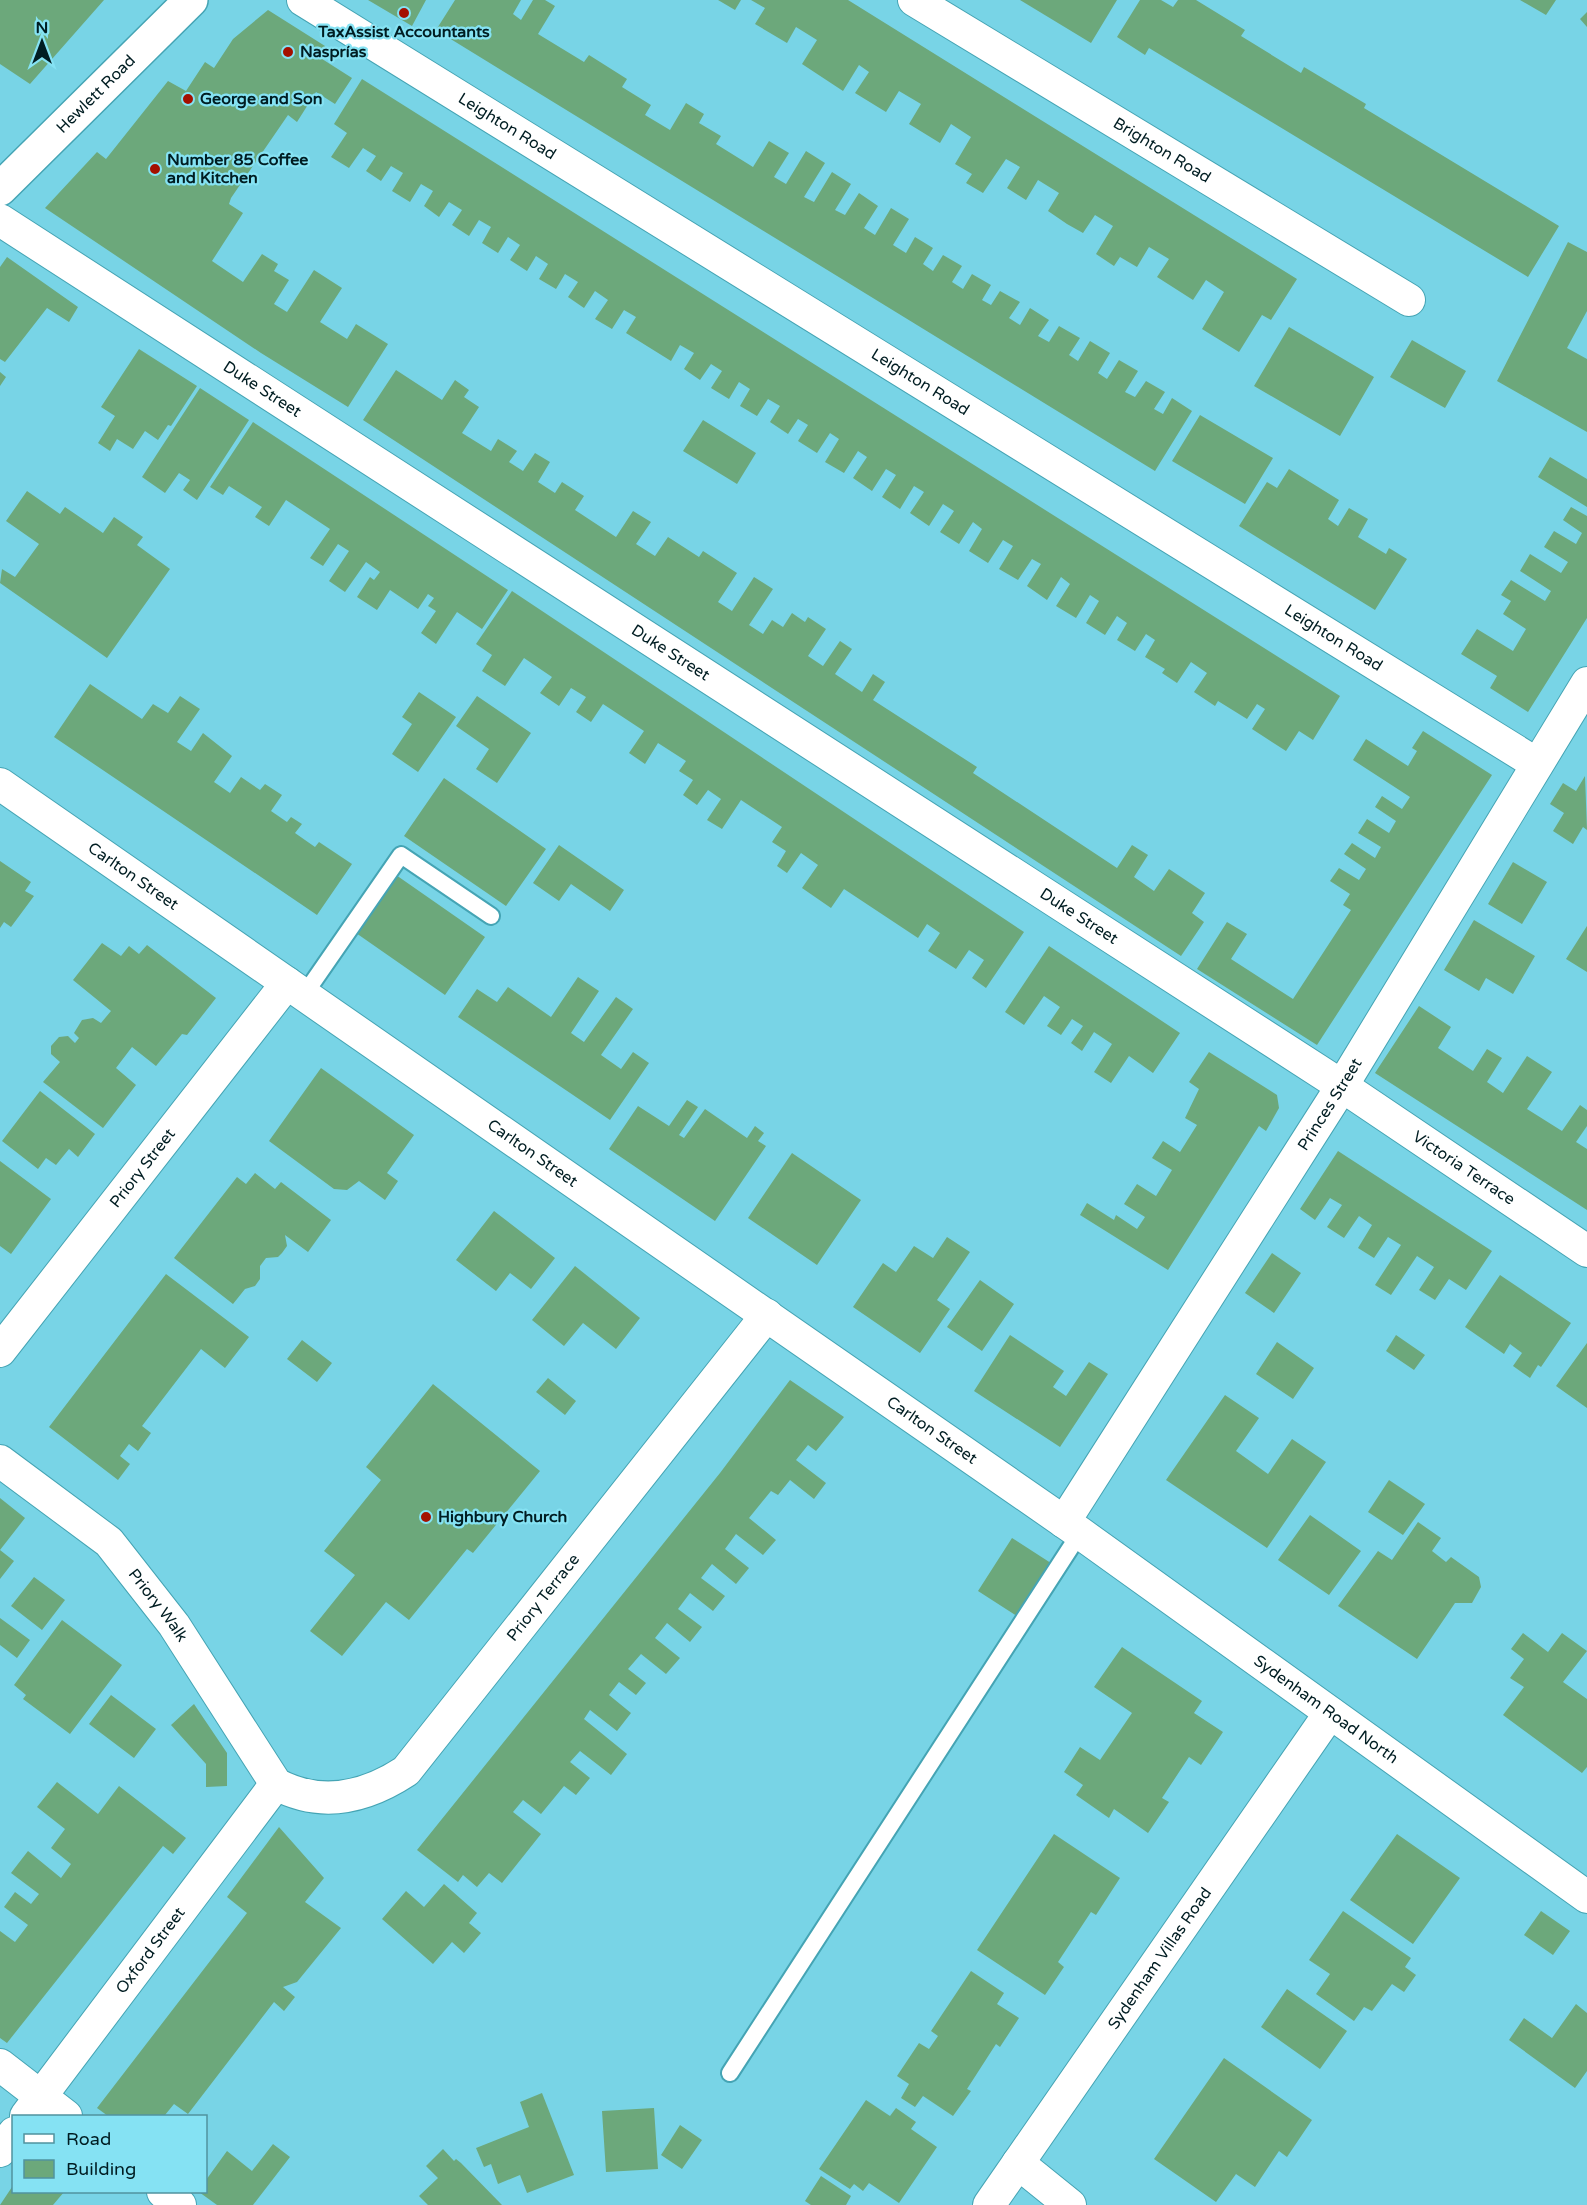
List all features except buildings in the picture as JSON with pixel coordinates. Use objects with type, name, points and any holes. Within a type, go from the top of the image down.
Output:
[{"type":"street","name":"Leighton Road","points":[[303,0],[1537,764]]},
{"type":"street","name":"Brighton Road","points":[[914,0],[1409,300]]},
{"type":"street","name":"Hewlett Road","points":[[0,189],[189,1]]},
{"type":"street","name":"Duke Street","points":[[0,220],[1342,1086]]},
{"type":"street","name":"Princes Street","points":[[1072,1528],[1537,764],[1585,690]]},
{"type":"street","name":"Carlton Street","points":[[0,784],[1072,1528]]},
{"type":"street","name":"Priory Street","points":[[0,1351],[295,989]]},
{"type":"street","name":"Victoria Terrace","points":[[1342,1086],[1587,1251]]},
{"type":"street","name":"Priory Terrace","points":[[276,1784],[290,1792],[314,1798],[337,1799],[362,1795],[385,1785],[406,1771],[767,1316]]},
{"type":"street","name":"Priory Walk","points":[[0,1461],[109,1542],[174,1625],[276,1784]]},
{"type":"street","name":"Sydenham Road North","points":[[1072,1528],[1587,1897]]},
{"type":"street","name":"Sydenham Villas Road","points":[[989,2205],[1330,1713]]},
{"type":"street","name":"Oxford Street","points":[[33,2107],[276,1784]]},
{"type":"street","points":[[0,2065],[33,2107],[62,2115]]},
{"type":"street","points":[[0,2151],[12,2136]]},
{"type":"street","points":[[1018,2163],[1070,2205]]},
{"type":"street","points":[[164,2193],[180,2205]]},
{"type":"lane","points":[[295,989],[401,855],[491,916]]},
{"type":"lane","points":[[730,2073],[1072,1528]]},
{"type":"place","name":"TaxAssist Accountants","points":[[404,13]]},
{"type":"place","name":"Nasprías","points":[[288,52]]},
{"type":"place","name":"George and Son","points":[[188,99]]},
{"type":"place","name":"Number 85 Coffee and Kitchen","points":[[155,169]]},
{"type":"place","name":"Highbury Church","points":[[426,1517]]}]
